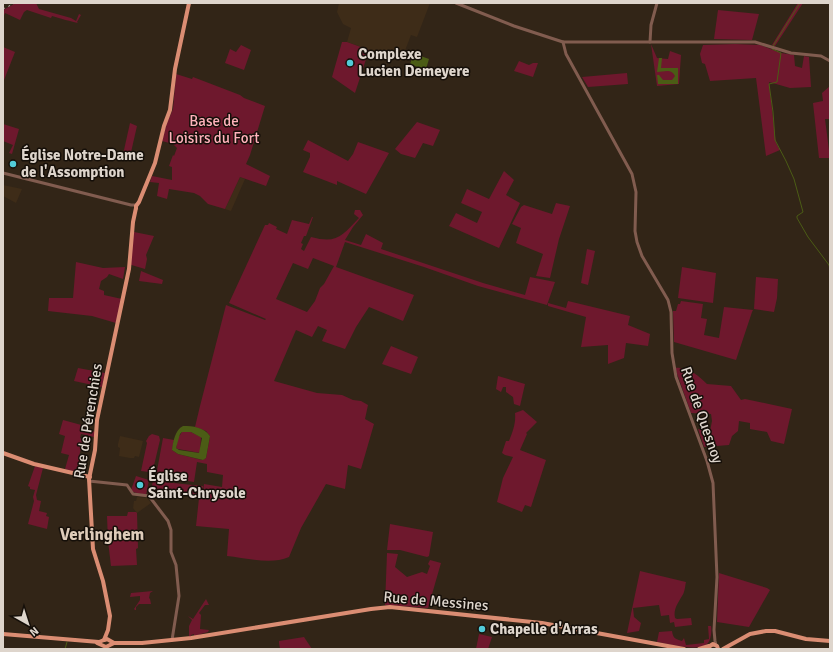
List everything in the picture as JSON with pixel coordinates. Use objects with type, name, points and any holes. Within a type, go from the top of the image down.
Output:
[{"type":"main road","name":"Rue de Pérenchies","points":[[105,644],[110,618],[103,581],[92,547],[89,479],[95,450],[97,420],[129,269],[133,226],[138,207],[155,163],[164,124],[170,112],[177,58],[189,3]]},
{"type":"main road","points":[[3,453],[13,458],[83,475],[89,479]]},
{"type":"main road","name":"Rue de Messines","points":[[3,634],[90,641],[105,644],[142,643],[193,638],[390,607],[537,622],[684,649]]},
{"type":"main road","points":[[723,649],[753,633],[766,631],[776,631],[806,639],[830,641]]},
{"type":"main road","points":[[699,649],[709,647],[714,644],[717,647],[730,645]]},
{"type":"street","points":[[456,3],[514,26],[565,42],[756,42],[791,53],[820,56],[830,61]]},
{"type":"street","points":[[651,42],[651,30],[657,3]]},
{"type":"street","name":"Rue de Quesnoy","points":[[565,42],[564,49],[632,174],[636,192],[636,242],[642,256],[666,295],[669,304],[672,353],[676,377],[708,465],[713,487],[717,577],[714,630],[717,647]]},
{"type":"street","points":[[3,173],[138,207]]},
{"type":"street","points":[[89,479],[126,484],[134,494],[148,496],[168,520],[170,527],[171,552],[176,565],[179,596],[172,640]]},
{"type":"street","name":"Rue de Quesnoy","points":[[709,647],[714,630]]},
{"type":"shaded area","points":[[339,3],[430,3],[417,37],[411,35],[401,61],[347,42],[351,28],[343,24],[337,12]]},
{"type":"shaded area","points":[[415,54],[429,59],[425,70],[410,64]]},
{"type":"shaded area","points":[[659,58],[662,58],[661,68],[678,68],[678,84],[658,84],[657,75],[659,75],[663,80],[672,80],[675,76],[669,71],[657,72]]},
{"type":"shaded area","points":[[240,177],[245,179],[231,211],[225,209]]},
{"type":"shaded area","points":[[3,185],[22,189],[16,203],[3,196]]},
{"type":"shaded area","points":[[183,426],[194,427],[208,433],[210,436],[206,458],[203,460],[178,454],[172,450],[175,436]],"holes":[[[182,432],[191,432],[202,438],[199,453],[179,450],[176,448]]]},
{"type":"shaded area","points":[[120,436],[143,441],[139,457],[135,456],[134,458],[130,458],[119,456],[120,448],[118,447],[118,444]]},
{"type":"shaded area","points":[[137,497],[147,498],[151,503],[137,513],[133,508],[134,501],[136,501]]},
{"type":"green space","points":[[16,3],[36,3],[39,9],[71,18],[76,21],[79,14],[81,15],[77,22],[78,23],[52,16],[51,18],[27,10],[24,12],[20,20],[5,13],[3,18],[3,10]]},
{"type":"green space","points":[[798,3],[803,3],[775,46],[772,45]]},
{"type":"green space","points":[[718,10],[759,14],[752,40],[714,39]]},
{"type":"green space","name":"Complexe Lucien Demeyere","points":[[342,42],[347,42],[369,50],[355,93],[332,77]]},
{"type":"green space","points":[[651,44],[657,58],[668,59],[670,51],[681,55],[679,84],[657,86]]},
{"type":"green space","points":[[241,45],[251,50],[244,70],[225,63],[230,49],[236,52]]},
{"type":"green space","points":[[703,45],[760,45],[781,53],[794,55],[795,66],[802,68],[804,56],[809,57],[811,87],[790,88],[769,82],[776,143],[780,150],[766,156],[756,78],[710,81],[705,64],[702,63],[700,54]]},
{"type":"green space","points":[[3,47],[15,52],[4,80],[3,79]]},
{"type":"green space","points":[[519,61],[529,65],[538,63],[533,77],[514,71]]},
{"type":"green space","points":[[627,73],[628,84],[588,87],[582,77]]},
{"type":"green space","name":"Base de Loisirs du Fort","points":[[176,74],[192,79],[193,77],[265,106],[246,164],[270,176],[266,186],[240,177],[225,209],[208,204],[200,196],[194,193],[169,189],[167,199],[157,196],[159,183],[150,182],[152,176],[172,180],[172,167],[169,166],[177,148],[173,144],[162,141],[166,125],[173,109]]},
{"type":"green space","points":[[830,86],[830,119],[825,119],[830,158],[819,158],[813,103],[823,101],[822,93]]},
{"type":"green space","points":[[417,122],[440,130],[433,146],[423,143],[415,158],[401,154],[395,149]]},
{"type":"green space","points":[[130,123],[137,126],[129,161],[122,159]]},
{"type":"green space","points":[[3,124],[19,129],[12,154],[9,153],[13,145],[3,141]]},
{"type":"green space","points":[[308,140],[348,161],[358,142],[389,153],[366,194],[337,181],[337,185],[303,172],[310,157],[310,153],[303,150]]},
{"type":"green space","points":[[504,171],[514,180],[506,195],[520,203],[499,248],[449,226],[456,213],[477,223],[482,212],[461,203],[467,189],[489,199]]},
{"type":"green space","points":[[556,203],[570,206],[559,239],[550,278],[536,276],[543,254],[516,243],[521,228],[512,224],[521,207],[524,205],[552,214]]},
{"type":"green space","points":[[355,210],[360,210],[363,215],[345,240],[361,245],[366,234],[383,243],[381,249],[483,283],[525,295],[530,277],[555,282],[547,305],[478,286],[345,242],[336,267],[414,295],[403,321],[369,307],[356,327],[345,349],[322,341],[327,330],[318,326],[312,337],[296,330],[274,381],[317,393],[342,395],[353,400],[361,401],[368,405],[365,419],[374,424],[361,469],[348,465],[345,489],[326,484],[301,528],[289,557],[266,561],[227,556],[229,529],[196,526],[199,498],[202,498],[204,484],[222,487],[223,475],[207,472],[207,464],[197,462],[194,482],[156,476],[163,438],[174,440],[172,450],[178,454],[202,460],[206,458],[210,436],[206,431],[195,427],[226,305],[265,320],[266,319],[229,303],[265,225],[268,225],[269,223],[277,227],[276,229],[287,234],[292,220],[309,224],[313,217],[306,236],[304,236],[301,243],[303,244],[301,249],[304,251],[311,237],[327,240],[343,234],[359,218],[354,214]],"holes":[[[313,258],[334,266],[324,284],[320,288],[315,301],[307,312],[276,299],[293,263],[308,269]]]},
{"type":"green space","points":[[134,232],[154,236],[146,255],[147,259],[145,269],[128,264]]},
{"type":"green space","points":[[587,249],[595,251],[588,285],[581,283]]},
{"type":"green space","points":[[76,262],[103,268],[125,267],[123,279],[109,274],[101,281],[99,289],[104,291],[104,295],[122,299],[116,323],[92,316],[48,311],[49,298],[73,298]]},
{"type":"green space","points":[[682,267],[716,273],[713,303],[678,298]]},
{"type":"green space","points":[[141,271],[163,280],[162,284],[139,281]]},
{"type":"green space","points":[[756,277],[778,279],[777,298],[774,312],[754,309]]},
{"type":"green space","points":[[568,301],[630,316],[628,325],[650,334],[648,346],[626,343],[624,358],[608,364],[608,345],[581,347],[586,317],[548,306],[548,303],[566,308]]},
{"type":"green space","points":[[681,301],[703,304],[701,318],[707,319],[704,335],[719,338],[724,307],[753,310],[736,360],[674,342],[673,311],[676,311],[678,304],[680,304]]},
{"type":"green space","points":[[391,346],[418,357],[411,374],[382,364]]},
{"type":"green space","points":[[78,368],[105,373],[102,387],[74,381]]},
{"type":"green space","points":[[675,368],[689,370],[707,384],[731,386],[741,400],[745,399],[792,409],[784,444],[771,441],[767,432],[750,429],[750,423],[739,421],[738,431],[732,436],[729,445],[704,447],[698,429],[710,431],[712,421],[711,414],[691,413]]},
{"type":"green space","points":[[498,376],[525,384],[520,406],[514,404],[513,397],[506,392],[506,387],[503,387],[501,392],[496,389]]},
{"type":"green space","points":[[523,410],[537,422],[526,433],[527,434],[520,450],[546,460],[531,507],[525,505],[522,512],[497,502],[503,478],[513,457],[502,453],[506,441],[509,441],[513,430],[515,413]]},
{"type":"green space","points":[[63,420],[85,426],[85,429],[95,432],[94,437],[81,434],[80,438],[83,439],[79,457],[82,458],[79,473],[65,469],[69,455],[61,453],[65,436],[59,434]]},
{"type":"green space","points":[[182,432],[191,432],[201,437],[200,453],[176,448],[178,438]]},
{"type":"green space","points":[[152,434],[159,436],[160,440],[152,474],[141,471],[147,443],[146,441]]},
{"type":"green space","points":[[35,466],[43,468],[36,495],[37,500],[41,501],[39,511],[47,513],[46,516],[49,517],[47,529],[28,524],[34,501],[33,497],[35,490],[30,489],[28,486]]},
{"type":"green space","points":[[136,476],[149,480],[146,495],[133,492],[131,490]]},
{"type":"green space","points":[[153,481],[203,486],[201,496],[150,494]]},
{"type":"green space","points":[[128,512],[137,513],[137,565],[111,566],[107,516],[127,516]]},
{"type":"green space","points":[[390,524],[433,532],[429,556],[427,557],[400,550],[387,550]]},
{"type":"green space","points":[[387,553],[398,554],[395,567],[407,577],[422,572],[427,574],[430,566],[428,564],[430,560],[441,563],[428,608],[385,605]]},
{"type":"green space","points":[[640,571],[686,582],[684,593],[675,609],[675,618],[691,618],[692,625],[675,627],[674,622],[670,623],[669,615],[661,616],[659,605],[633,608],[634,617],[641,623],[639,631],[627,633]]},
{"type":"green space","points":[[719,573],[770,590],[749,627],[717,622]]},
{"type":"green space","points":[[153,591],[150,593],[149,598],[151,604],[139,604],[136,607],[136,610],[134,609],[140,600],[140,596],[130,597],[131,593]]},
{"type":"green space","points":[[206,599],[209,605],[205,605],[199,613],[201,615],[200,629],[209,630],[208,632],[194,636],[194,634],[189,637],[189,626],[192,620],[188,616],[193,619]]},
{"type":"green space","points":[[708,626],[711,626],[710,638],[708,643],[703,646],[683,647],[657,642],[659,632],[672,631],[676,639],[682,641],[684,638],[686,645],[704,643],[704,640],[709,639]]},
{"type":"green space","points":[[479,634],[492,637],[488,649],[476,649]]},
{"type":"green space","points":[[304,637],[312,649],[280,649],[279,641]]},
{"type":"waterway","points":[[773,46],[800,3]]},
{"type":"waterway","points":[[772,49],[781,53],[777,82],[769,84],[775,140],[794,179],[803,212],[797,216],[797,218],[808,237],[829,265],[830,269]]},
{"type":"waterway","points":[[65,649],[67,642]]},
{"type":"railway","points":[[3,9],[15,3]]},
{"type":"place","name":"Complexe Lucien Demeyere","points":[[350,63]]},
{"type":"place","name":"Église Notre-Dame de l'Assomption","points":[[13,164]]},
{"type":"place","name":"Église Saint-Chrysole","points":[[140,485]]},
{"type":"place","name":"Chapelle d'Arras","points":[[482,629]]},
{"type":"district","name":"Verlinghem","points":[[102,534]]}]
